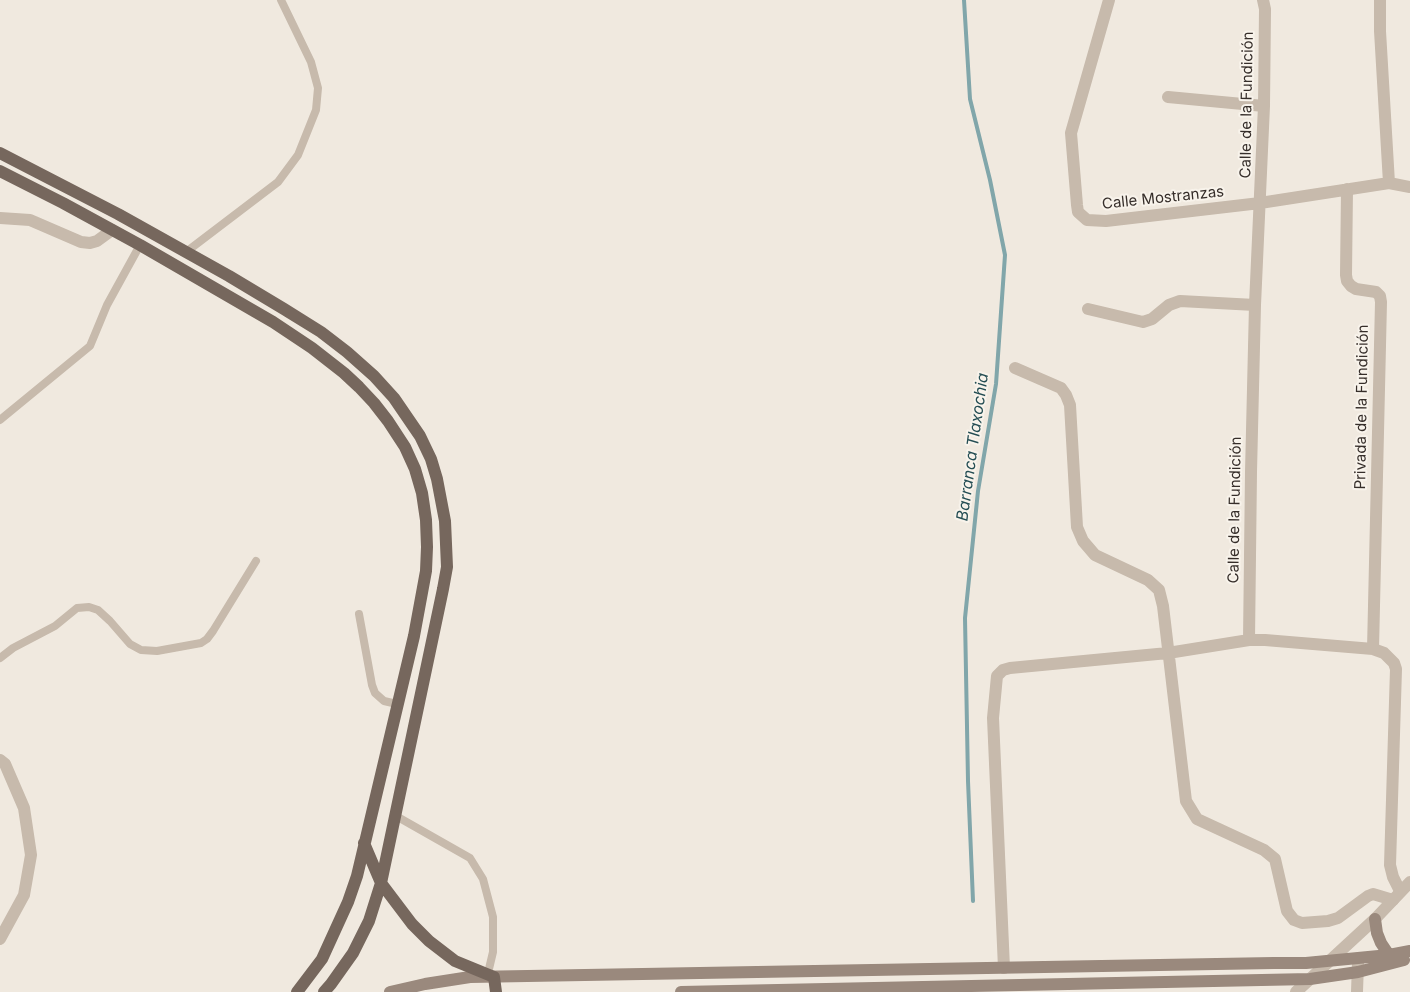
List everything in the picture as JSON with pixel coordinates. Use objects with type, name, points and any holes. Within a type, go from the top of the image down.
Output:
[{"type":"main road","points":[[0,152],[186,252],[284,308],[321,332],[374,376],[394,398],[420,436],[431,459],[445,521],[447,567],[443,589],[381,883],[369,921],[353,953],[324,992]]},
{"type":"main road","points":[[0,171],[140,245],[273,322],[328,360],[374,403],[405,447],[415,469],[422,493],[426,520],[426,571],[421,600],[357,876],[341,919],[322,959],[297,992]]},
{"type":"main road","points":[[364,843],[381,883],[412,924],[429,941],[455,961],[491,975]]},
{"type":"main road","points":[[1375,919],[1381,944],[1389,955]]},
{"type":"main road","points":[[390,992],[425,984],[491,975],[1306,964],[1410,951]]},
{"type":"main road","points":[[681,992],[802,991],[1310,979],[1358,972],[1410,958]]},
{"type":"main road","points":[[973,968],[973,986]]},
{"type":"main road","points":[[491,975],[496,992]]},
{"type":"street","name":"Calle Mostranzas","points":[[1109,0],[1071,134],[1078,212],[1087,220],[1106,221],[1260,203],[1389,183],[1410,187]]},
{"type":"street","name":"Calle de la Fundición","points":[[1249,640],[1255,306],[1264,106],[1265,9],[1263,0]]},
{"type":"street","points":[[1380,0],[1380,31],[1389,183]]},
{"type":"street","points":[[1168,97],[1264,106]]},
{"type":"street","name":"Privada de la Fundición","points":[[1347,189],[1347,281],[1356,289],[1376,292],[1380,296],[1381,302],[1373,649]]},
{"type":"street","points":[[0,218],[30,220],[82,242],[90,243],[97,241],[112,230]]},
{"type":"street","points":[[1088,309],[1143,322],[1152,319],[1169,305],[1180,301],[1255,306]]},
{"type":"street","points":[[1015,368],[1061,388],[1066,395],[1070,406],[1077,526],[1083,541],[1095,555],[1148,580],[1159,590],[1186,801],[1197,819],[1264,850],[1275,859],[1287,911],[1294,920],[1302,924],[1338,918],[1373,894],[1396,895]]},
{"type":"street","points":[[1004,968],[992,718],[997,676],[1010,668],[1168,653],[1249,640],[1373,649],[1384,653],[1394,662],[1396,669],[1390,865],[1396,895]]},
{"type":"street","points":[[0,760],[4,764],[24,808],[31,855],[24,895],[0,939]]},
{"type":"street","points":[[1296,992],[1375,919],[1410,882]]},
{"type":"street","points":[[1357,992],[1358,958]]},
{"type":"lane","points":[[186,252],[278,182],[298,156],[316,110],[318,88],[311,62],[280,0]]},
{"type":"lane","points":[[0,420],[90,346],[107,305],[140,245]]},
{"type":"lane","points":[[0,658],[13,648],[55,626],[77,608],[89,607],[98,610],[130,644],[141,650],[157,651],[201,643],[213,631],[256,561]]},
{"type":"lane","points":[[359,614],[372,684],[376,693],[384,701],[397,704]]},
{"type":"lane","points":[[396,816],[470,858],[483,878],[493,917],[491,975]]},
{"type":"waterway","name":"Barranca Tlaxochia","points":[[964,0],[970,99],[990,180],[1005,255],[996,384],[978,491],[965,618],[968,781],[973,901]]}]
